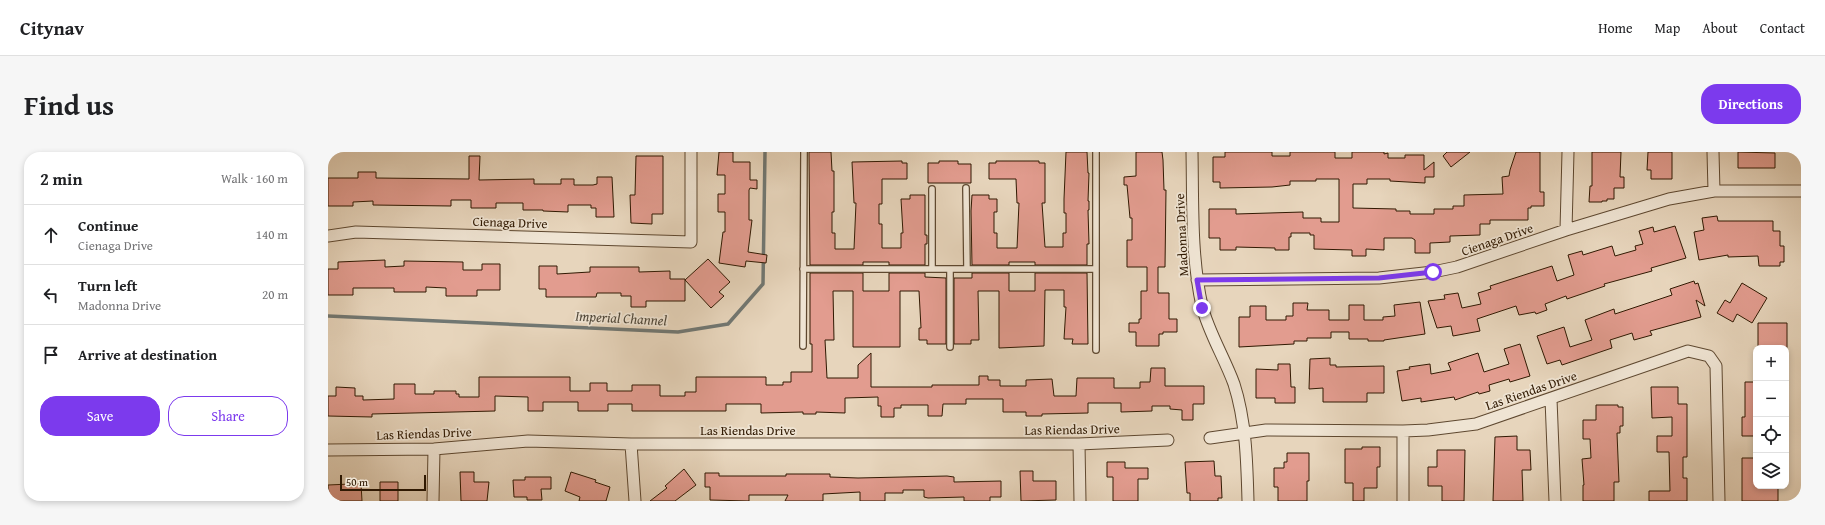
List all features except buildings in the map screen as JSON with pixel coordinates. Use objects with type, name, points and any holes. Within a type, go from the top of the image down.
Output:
[{"type":"street","name":"Cienaga Drive","points":[[328,236],[356,232],[691,242],[691,152]]},
{"type":"street","name":"Madonna Drive","points":[[1192,152],[1194,250],[1197,280],[1202,308],[1234,385],[1247,450],[1248,501]]},
{"type":"street","points":[[1566,230],[1568,152]]},
{"type":"street","points":[[1713,152],[1714,191]]},
{"type":"street","name":"Cienaga Drive","points":[[1197,280],[1379,278],[1433,272],[1457,267],[1566,230],[1669,199],[1714,191],[1801,191]]},
{"type":"street","name":"Las Riendas Drive","points":[[1210,438],[1266,430],[1403,431],[1428,430],[1476,424],[1688,351],[1709,356],[1716,366],[1719,501]]},
{"type":"street","points":[[1551,399],[1555,501]]},
{"type":"street","points":[[1403,431],[1403,501]]},
{"type":"street","name":"Las Riendas Drive","points":[[328,450],[434,449],[528,442],[631,444],[1079,444],[1168,440]]},
{"type":"street","points":[[631,444],[635,501]]},
{"type":"street","points":[[1079,444],[1080,501]]},
{"type":"street","points":[[433,501],[434,449]]},
{"type":"lane","points":[[803,346],[804,152]]},
{"type":"lane","points":[[1096,152],[1096,350]]},
{"type":"lane","points":[[966,188],[967,269]]},
{"type":"lane","points":[[932,189],[932,269]]},
{"type":"lane","points":[[803,269],[1096,269]]},
{"type":"lane","points":[[950,269],[950,347]]},
{"type":"waterway","name":"Imperial Channel","points":[[328,316],[678,332],[728,324],[763,284],[765,152]]},
{"type":"route","points":[[1202,308],[1197,280],[1379,278],[1433,272]]}]
